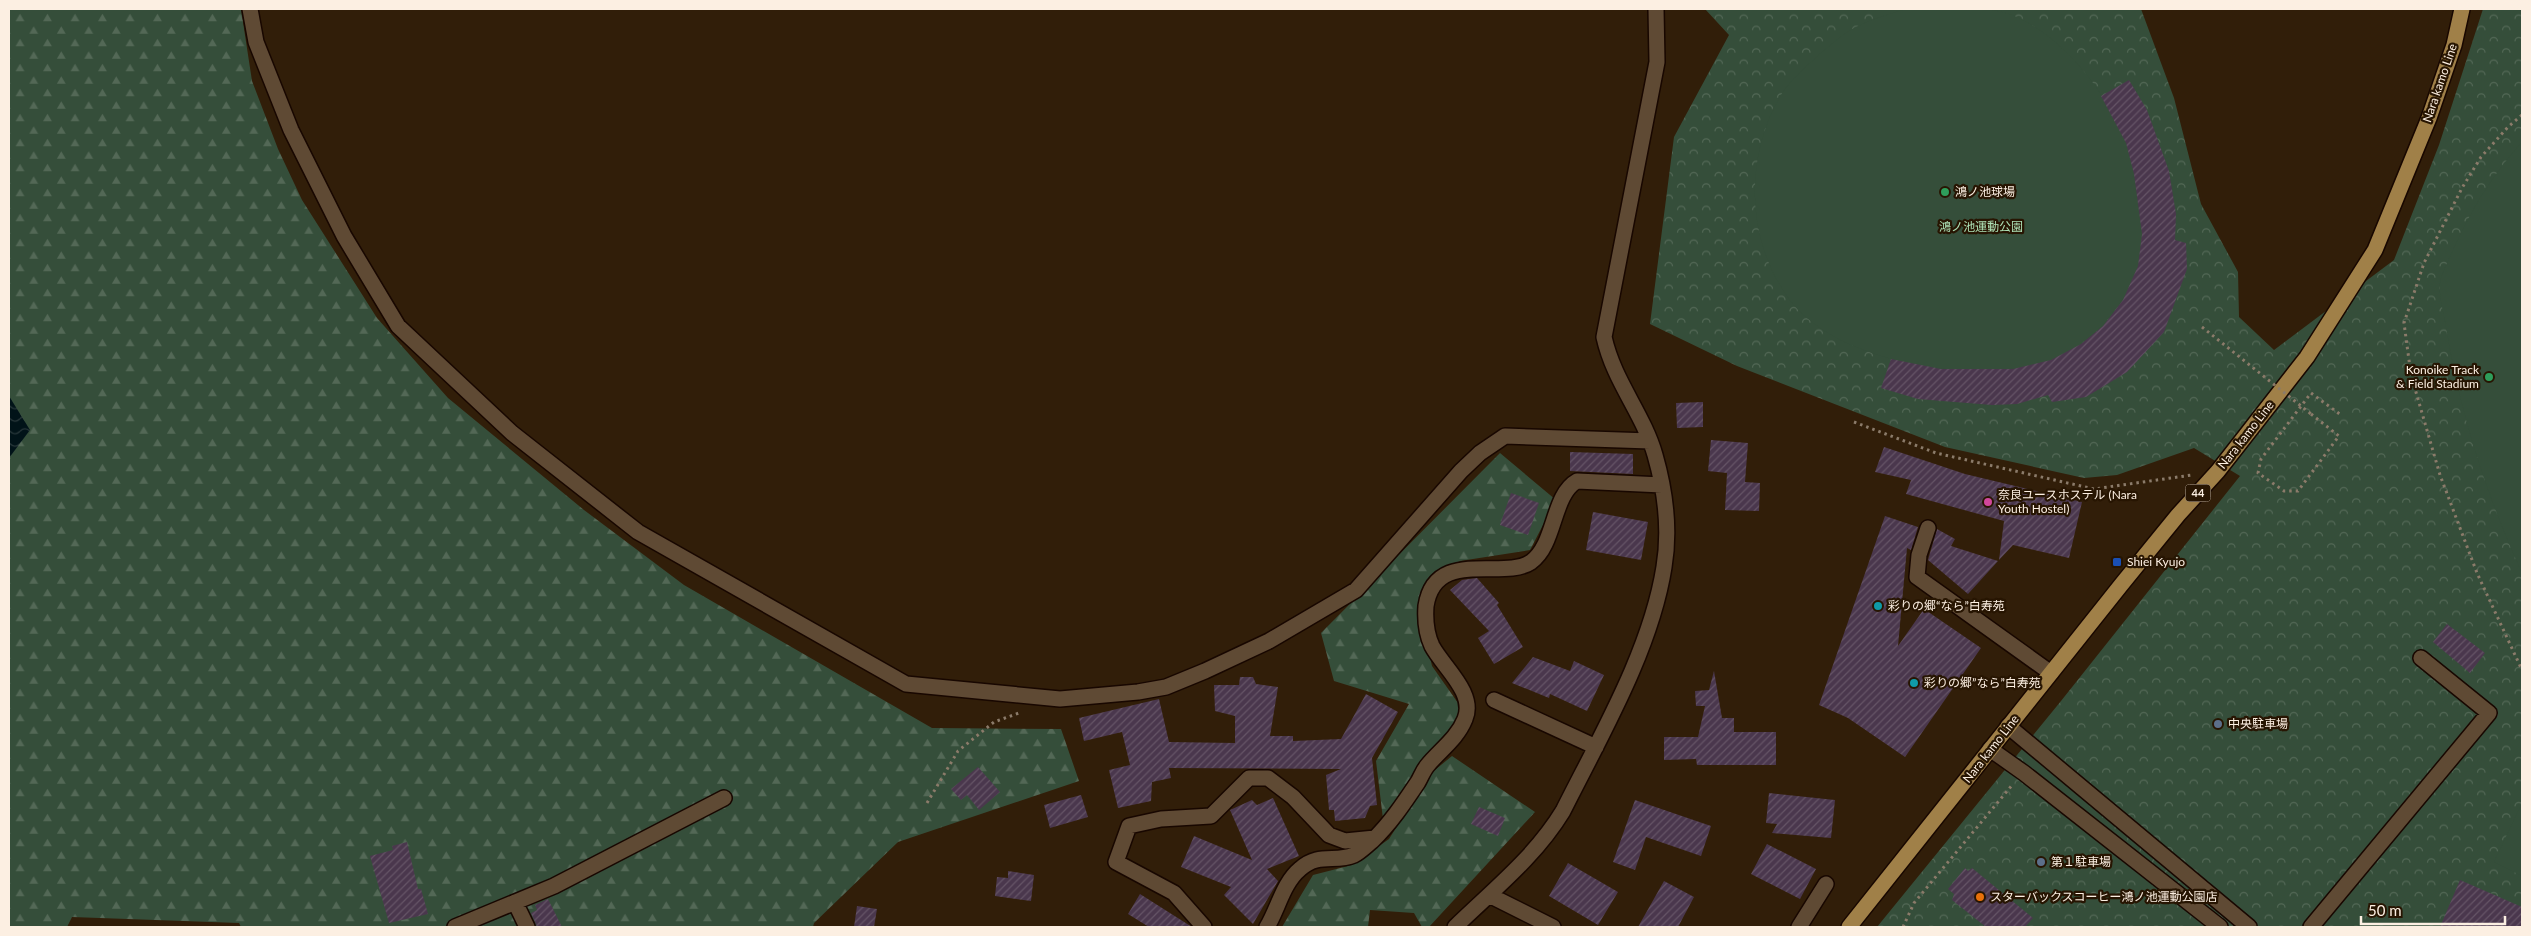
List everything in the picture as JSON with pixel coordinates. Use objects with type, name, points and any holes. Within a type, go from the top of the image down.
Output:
[{"type":"main road","name":"Nara kamo Line","points":[[1849,927],[2178,515],[2218,471],[2307,357],[2375,250],[2429,118],[2454,45],[2462,9]]},
{"type":"street","points":[[250,9],[256,42],[291,130],[344,236],[398,326],[512,433],[638,532],[906,684],[1060,699],[1138,692],[1166,687],[1269,641],[1356,590],[1461,471],[1496,441],[1506,436],[1650,441]]},
{"type":"street","points":[[1455,927],[1527,860],[1551,831],[1596,747],[1636,659],[1659,592],[1666,544],[1662,485],[1650,441],[1612,368],[1604,337],[1658,62],[1656,9]]},
{"type":"street","points":[[1267,927],[1288,883],[1310,861],[1320,858],[1353,856],[1382,833],[1427,766],[1457,735],[1466,718],[1464,696],[1432,646],[1425,623],[1428,598],[1440,579],[1448,574],[1462,570],[1522,566],[1531,562],[1539,554],[1549,535],[1571,484],[1577,481],[1662,485]]},
{"type":"street","points":[[1928,528],[1919,555],[1917,577],[2051,673]]},
{"type":"street","points":[[2311,927],[2489,713],[2421,658]]},
{"type":"street","points":[[1494,700],[1596,747]]},
{"type":"street","points":[[2008,726],[2249,927]]},
{"type":"street","points":[[1990,749],[2024,773],[2220,927]]},
{"type":"street","points":[[1204,927],[1174,893],[1116,862],[1129,826],[1161,819],[1211,816],[1249,778],[1268,778],[1293,797],[1329,835],[1345,841],[1375,838]]},
{"type":"street","points":[[455,927],[554,886],[724,798]]},
{"type":"street","points":[[1799,927],[1826,884]]},
{"type":"street","points":[[1489,895],[1552,927]]},
{"type":"street","points":[[515,902],[526,927]]},
{"type":"path","points":[[2522,115],[2508,127],[2481,157],[2462,188],[2424,263],[2404,323],[2411,375],[2440,475],[2477,573],[2522,670]]},
{"type":"path","points":[[2202,327],[2256,371],[2280,389],[2295,402],[2303,408],[2339,436],[2298,491],[2284,491],[2258,473],[2261,459],[2266,452],[2300,408],[2306,401],[2311,393],[2341,415]]},
{"type":"path","points":[[1854,422],[1936,453],[2094,489],[2218,471]]},
{"type":"path","points":[[927,804],[958,752],[994,722],[1027,710]]},
{"type":"path","points":[[1903,927],[1914,903],[2013,783]]},
{"type":"green space","name":"鴻ノ池球場","points":[[1978,8],[1992,10],[2019,18],[2036,28],[2053,40],[2083,70],[2108,105],[2126,142],[2131,158],[2139,207],[2141,252],[2136,273],[2120,303],[2100,328],[2077,346],[2051,360],[2022,368],[1988,371],[1951,370],[1914,364],[1878,355],[1844,342],[1816,325],[1793,304],[1777,281],[1766,255],[1759,229],[1755,201],[1756,174],[1760,146],[1769,120],[1781,95],[1806,67],[1847,32],[1868,22],[1906,9]]},
{"type":"green space","points":[[9,9],[241,9],[252,81],[278,149],[302,200],[377,318],[448,398],[584,510],[684,585],[932,728],[1061,729],[1079,781],[898,842],[814,923],[813,927],[241,927],[239,923],[72,917],[67,927],[9,927]]},
{"type":"green space","name":"鴻ノ池運動公園","points":[[1705,9],[2141,9],[2174,98],[2201,204],[2238,272],[2239,317],[2274,350],[2394,260],[2439,145],[2483,9],[2522,9],[2522,927],[1877,927],[2061,701],[2240,476],[2194,448],[2117,475],[2084,478],[1945,447],[1737,366],[1650,324],[1674,137],[1729,35]]},
{"type":"green space","name":"Konoike Track & Field Stadium","points":[[2522,142],[2522,573],[2486,483],[2467,422],[2452,359],[2441,302],[2440,284],[2460,235],[2475,207],[2501,167]]},
{"type":"green space","points":[[1500,453],[1556,500],[1530,550],[1460,561],[1429,578],[1418,605],[1432,666],[1458,703],[1460,715],[1453,729],[1383,819],[1376,761],[1409,704],[1334,681],[1321,633]]},
{"type":"green space","points":[[1452,756],[1535,812],[1429,927],[1422,927],[1414,913],[1370,910],[1368,927],[1282,927],[1313,875],[1352,865],[1389,839],[1430,774]]},
{"type":"green space","points":[[2522,803],[2522,876],[2494,862]]},
{"type":"water","points":[[9,396],[30,430],[9,458]]},
{"type":"building","points":[[2129,80],[2147,110],[2169,171],[2176,214],[2175,240],[2186,243],[2187,269],[2164,332],[2127,372],[2086,397],[2052,402],[2048,395],[2017,404],[1992,405],[1918,399],[1881,388],[1891,359],[1941,369],[2013,369],[2051,360],[2081,344],[2103,326],[2123,300],[2138,266],[2142,234],[2134,174],[2126,143],[2101,96]]},
{"type":"building","points":[[1703,402],[1703,427],[1677,428],[1676,403]]},
{"type":"building","points":[[1711,440],[1748,443],[1745,482],[1760,483],[1759,511],[1725,510],[1727,473],[1708,471]]},
{"type":"building","points":[[1884,447],[1965,474],[2082,502],[2069,558],[2013,545],[1999,560],[2004,521],[1906,494],[1911,480],[1875,472]]},
{"type":"building","points":[[1570,452],[1633,454],[1633,474],[1570,471]]},
{"type":"building","points":[[1511,493],[1539,503],[1528,535],[1500,525]]},
{"type":"building","points":[[1593,512],[1648,522],[1641,560],[1586,550]]},
{"type":"building","points":[[1885,516],[1918,527],[1911,550],[1907,548],[1898,646],[1924,609],[1981,648],[1905,757],[1848,718],[1819,705]]},
{"type":"building","points":[[1937,529],[1955,539],[1951,546],[1998,561],[1968,594],[1928,560]]},
{"type":"building","points":[[1477,578],[1499,603],[1497,605],[1523,647],[1494,664],[1478,638],[1489,631],[1450,590],[1462,580]]},
{"type":"building","points":[[2447,624],[2485,653],[2470,673],[2433,642]]},
{"type":"building","points":[[1533,657],[1570,671],[1574,661],[1604,675],[1587,711],[1550,694],[1549,698],[1512,683]]},
{"type":"building","points":[[1714,671],[1722,718],[1734,718],[1734,732],[1776,732],[1776,765],[1697,765],[1696,759],[1664,760],[1664,737],[1698,737],[1705,706],[1696,706],[1695,691],[1709,690]]},
{"type":"building","points":[[1240,677],[1253,677],[1256,684],[1278,687],[1270,736],[1293,736],[1293,741],[1341,739],[1366,694],[1398,712],[1372,758],[1377,805],[1370,806],[1365,818],[1335,821],[1334,810],[1329,810],[1326,775],[1341,769],[1169,768],[1171,778],[1152,782],[1151,801],[1118,808],[1109,770],[1130,765],[1122,732],[1084,741],[1079,718],[1159,699],[1169,742],[1235,743],[1235,716],[1215,711],[1214,685],[1239,685]]},
{"type":"building","points":[[978,767],[1000,792],[979,810],[967,795],[961,800],[951,789]]},
{"type":"building","points":[[1769,793],[1835,800],[1831,838],[1772,833],[1777,824],[1766,823]]},
{"type":"building","points":[[1081,795],[1088,817],[1050,828],[1044,805]]},
{"type":"building","points":[[1273,798],[1299,856],[1267,869],[1278,881],[1253,924],[1224,895],[1231,887],[1181,867],[1194,836],[1252,860],[1230,810],[1252,800],[1257,805]]},
{"type":"building","points":[[1635,800],[1711,826],[1701,856],[1646,837],[1635,870],[1613,862]]},
{"type":"building","points":[[1479,807],[1505,818],[1498,836],[1471,824]]},
{"type":"building","points":[[407,842],[418,889],[421,889],[428,914],[389,923],[370,856],[393,850],[392,846]]},
{"type":"building","points":[[1767,844],[1816,869],[1800,899],[1751,874]]},
{"type":"building","points":[[1568,863],[1618,892],[1598,925],[1549,896]]},
{"type":"building","name":"スターバックスコーヒー鴻ノ池運動公園店","points":[[1965,868],[1968,871],[1972,868],[2033,918],[2025,927],[1986,927],[1952,900],[1954,894],[1948,889]]},
{"type":"building","points":[[1008,871],[1034,875],[1031,901],[995,896],[997,877],[1008,878]]},
{"type":"building","points":[[2460,880],[2522,907],[2522,927],[2440,927]]},
{"type":"building","points":[[1664,881],[1694,897],[1678,927],[1638,927]]},
{"type":"building","points":[[1140,894],[1192,927],[1149,927],[1128,914]]},
{"type":"building","points":[[548,899],[562,927],[537,927],[531,913],[537,910],[535,905]]},
{"type":"building","points":[[857,906],[877,909],[874,927],[854,927]]},
{"type":"place","name":"鴻ノ池球場","points":[[1945,192]]},
{"type":"place","name":"Konoike Track & Field Stadium","points":[[2489,377]]},
{"type":"place","name":"奈良ユースホステル (Nara Youth Hostel)","points":[[1988,502]]},
{"type":"place","name":"Shiei Kyujo","points":[[2117,562]]},
{"type":"place","name":"彩りの郷“なら”白寿苑","points":[[1878,606]]},
{"type":"place","name":"彩りの郷”なら”白寿苑","points":[[1914,683]]},
{"type":"place","name":"中央駐車場","points":[[2218,724]]},
{"type":"place","name":"第１駐車場","points":[[2041,862]]},
{"type":"place","name":"スターバックスコーヒー鴻ノ池運動公園店","points":[[1980,897]]}]
